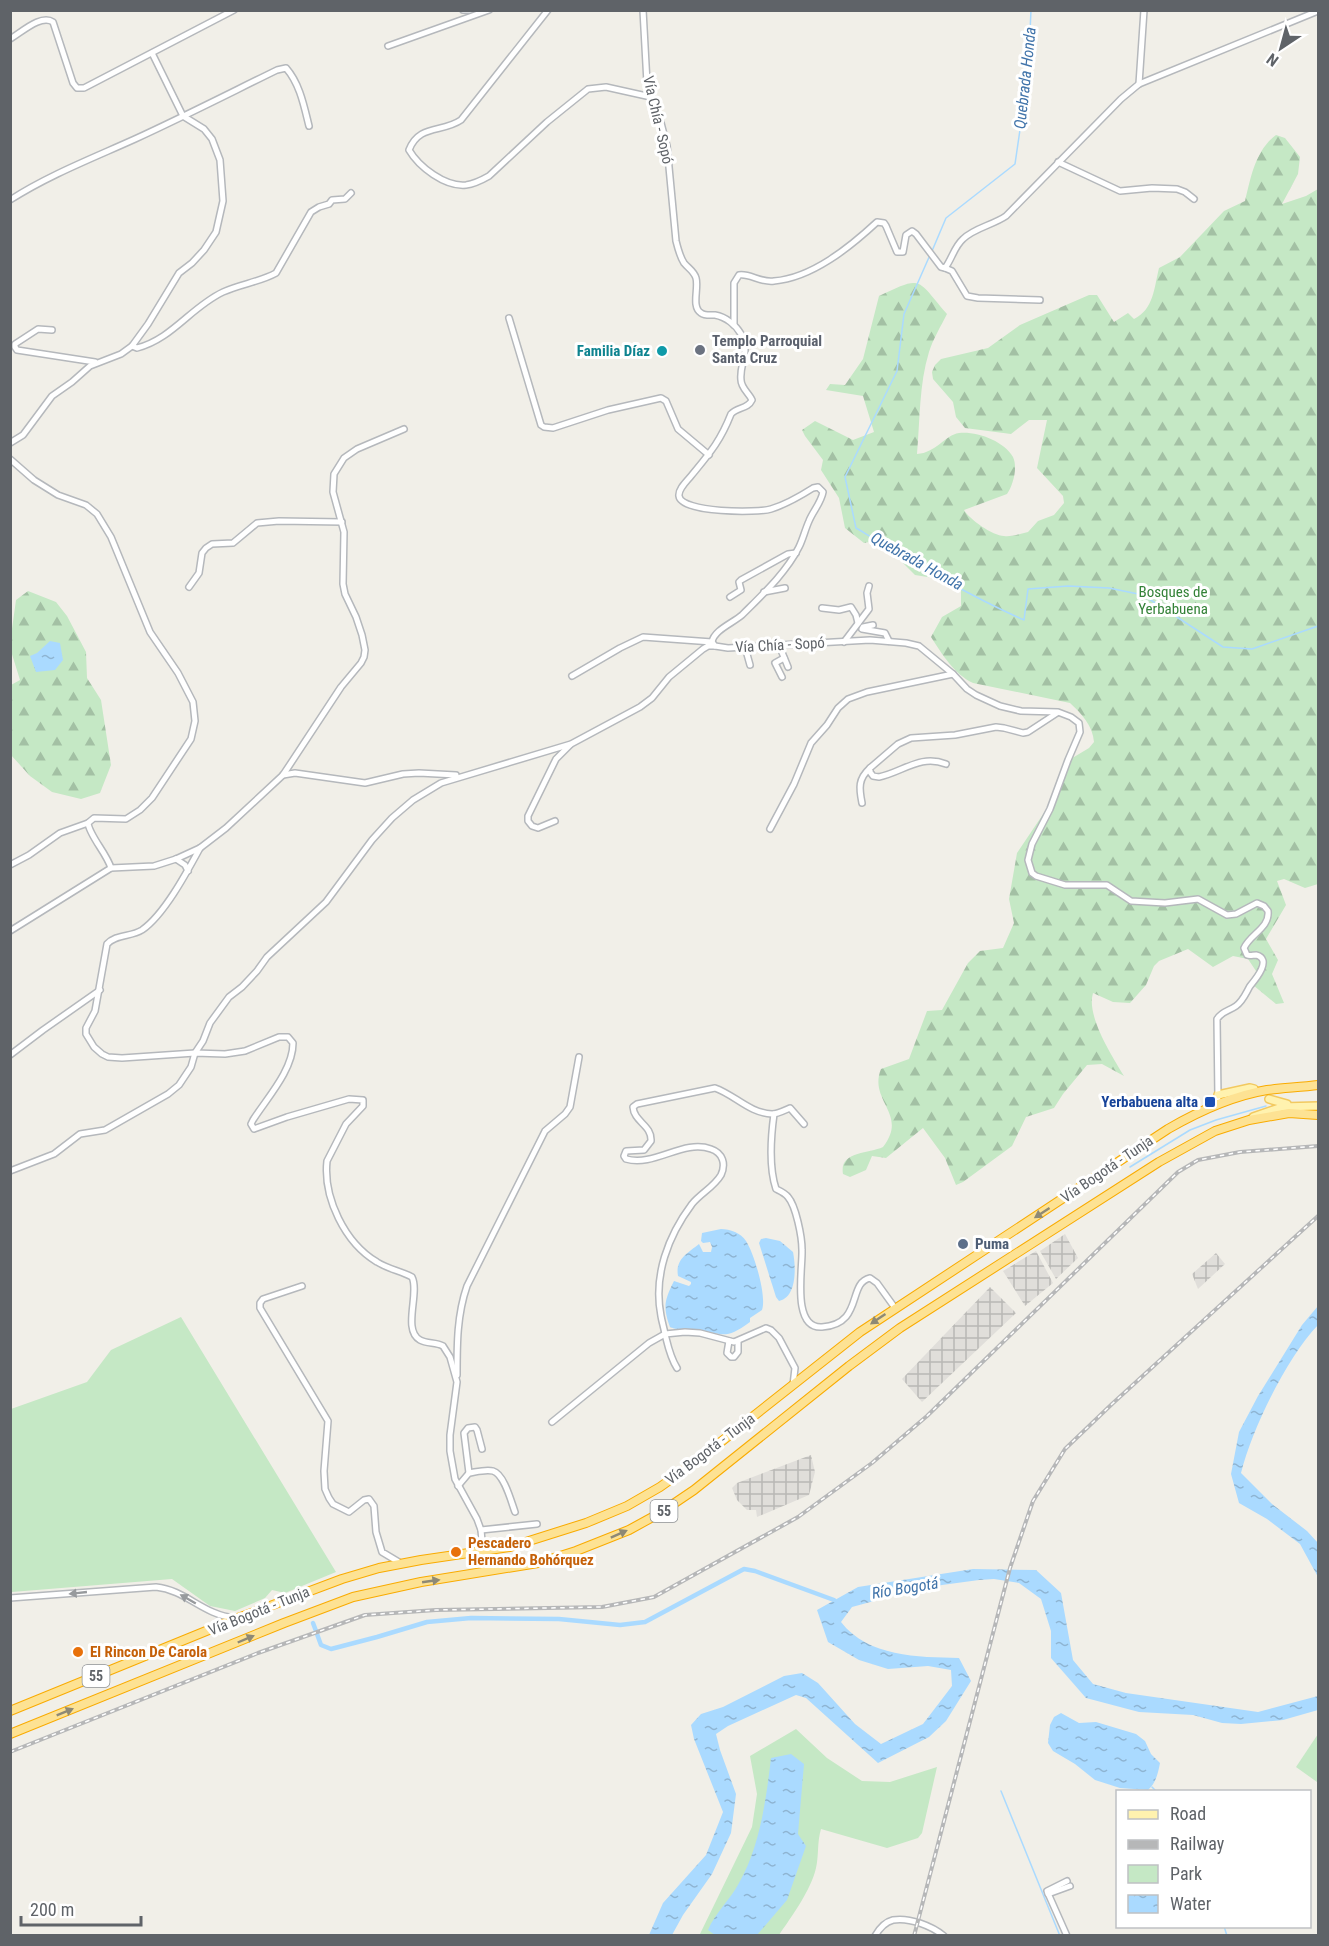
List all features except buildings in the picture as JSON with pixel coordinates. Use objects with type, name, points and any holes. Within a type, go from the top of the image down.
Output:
[{"type":"highway","name":"Vía Bogotá - Tunja","points":[[10,1711],[310,1590],[379,1568],[510,1547],[596,1520],[660,1487],[698,1461],[860,1332],[1156,1137],[1218,1099],[1267,1090],[1318,1085]]},
{"type":"highway","name":"Vía Bogotá - Tunja","points":[[12,1733],[353,1597],[421,1582],[538,1563],[629,1530],[694,1490],[900,1328],[1159,1162],[1206,1136],[1237,1124],[1276,1114],[1318,1114]]},
{"type":"main road","points":[[1218,1099],[1250,1088],[1254,1089]]},
{"type":"main road","points":[[1269,1099],[1304,1106]]},
{"type":"main road","name":"55","points":[[1237,1124],[1276,1109],[1318,1106]]},
{"type":"street","points":[[10,39],[42,20],[51,20],[73,83],[78,88],[84,88],[234,10]]},
{"type":"street","points":[[463,10],[470,10]]},
{"type":"street","points":[[388,46],[489,10]]},
{"type":"street","points":[[548,10],[461,120],[425,132],[413,140],[409,150],[419,163],[451,183],[466,185],[478,182],[489,176],[547,122],[588,89],[606,87],[651,97]]},
{"type":"street","name":"Vía Chía - Sopó","points":[[643,10],[647,83],[667,146],[676,241],[683,261],[696,279],[697,308],[700,313],[719,316],[734,325],[743,337],[745,353],[741,380],[752,400],[747,406],[731,414],[722,436],[681,489],[679,498],[695,507],[751,512],[769,510],[813,488],[818,487],[823,492],[821,500],[809,519],[796,553],[764,592],[736,621],[716,634],[713,644],[728,648],[889,641],[919,646],[976,695],[1000,706],[1021,711],[1058,712]]},
{"type":"street","points":[[1138,84],[1144,10]]},
{"type":"street","points":[[945,268],[961,241],[1006,216],[1138,84],[1318,11]]},
{"type":"street","points":[[10,443],[23,435],[52,396],[90,366],[121,354],[132,346],[179,273],[204,250],[216,232],[223,201],[220,160],[212,139],[204,129],[183,117],[152,53]]},
{"type":"street","points":[[10,200],[70,168],[183,117],[277,70],[286,68],[292,75],[299,90],[309,126]]},
{"type":"street","points":[[1058,162],[1120,191],[1152,188],[1177,189],[1194,199]]},
{"type":"street","points":[[132,346],[137,348],[148,345],[173,330],[211,299],[224,292],[276,273],[311,213],[329,204],[332,200],[345,199],[351,193]]},
{"type":"street","points":[[734,325],[734,283],[738,275],[745,274],[765,282],[796,277],[851,246],[878,222],[884,223],[899,253],[904,251],[908,232],[912,231],[916,234],[941,267],[952,272],[965,293],[971,298],[1040,300]]},
{"type":"street","points":[[509,318],[540,425],[552,428],[599,413],[661,398],[666,401],[678,429],[709,455]]},
{"type":"street","points":[[52,330],[38,329],[15,344],[17,351],[98,363]]},
{"type":"street","points":[[10,931],[111,868],[154,866],[200,848],[226,828],[283,776],[341,687],[364,657],[362,635],[343,584],[344,532],[333,492],[334,474],[344,458],[357,448],[404,429]]},
{"type":"street","points":[[10,459],[34,480],[58,495],[86,505],[97,514],[111,537],[150,632],[178,673],[193,702],[195,721],[191,739],[152,798],[140,810],[126,819],[94,818],[88,823],[60,833],[10,866]]},
{"type":"street","points":[[189,587],[199,573],[202,554],[206,548],[212,544],[233,543],[257,523],[342,522]]},
{"type":"street","points":[[730,597],[741,590],[739,582],[741,580],[788,554],[796,553]]},
{"type":"street","points":[[844,642],[869,609],[867,593],[869,586]]},
{"type":"street","points":[[764,592],[785,588]]},
{"type":"street","points":[[822,608],[832,610],[851,608],[858,623]]},
{"type":"street","points":[[873,625],[862,629],[885,633],[889,641]]},
{"type":"street","points":[[572,676],[643,637],[713,644]]},
{"type":"street","points":[[10,1171],[54,1154],[80,1134],[105,1130],[168,1094],[179,1085],[191,1067],[195,1053],[210,1023],[229,997],[242,987],[267,957],[326,902],[372,840],[413,800],[441,783],[572,744],[640,707],[669,677],[703,649],[713,644]]},
{"type":"street","points":[[779,645],[788,667]]},
{"type":"street","points":[[745,647],[750,665]]},
{"type":"street","points":[[782,677],[775,663],[784,658]]},
{"type":"street","points":[[770,829],[794,784],[811,743],[838,708],[848,699],[867,692],[953,674]]},
{"type":"street","points":[[862,803],[859,785],[861,778],[882,756],[905,739],[955,735],[996,727],[1023,734],[1058,712],[1079,723],[1080,732],[1050,809],[1032,844],[1028,860],[1032,873],[1065,885],[1107,885],[1131,901],[1165,903],[1198,899],[1227,915],[1236,914],[1257,903],[1268,911],[1268,920],[1244,948],[1247,955],[1256,955],[1261,958],[1262,969],[1242,1000],[1221,1013],[1217,1019],[1218,1099]]},
{"type":"street","points":[[555,821],[538,828],[528,821],[528,816],[556,759],[572,744]]},
{"type":"street","points":[[870,768],[873,776],[879,777],[926,761],[936,760],[946,764]]},
{"type":"street","points":[[283,776],[295,773],[365,783],[403,774],[461,776]]},
{"type":"street","points":[[88,823],[89,831],[102,848],[111,868]]},
{"type":"street","points":[[200,848],[168,901],[147,926],[134,934],[111,939],[107,944],[96,1011],[86,1028],[86,1034],[93,1047],[102,1054],[122,1058],[195,1053],[225,1054],[245,1051],[279,1037],[288,1037],[293,1047],[285,1071],[253,1120],[251,1124],[254,1129],[341,1101],[355,1098],[363,1100],[363,1106],[346,1124],[327,1161],[333,1206],[347,1233],[362,1251],[378,1263],[412,1277],[414,1333],[420,1340],[443,1346],[450,1357],[457,1392],[450,1435],[450,1451],[455,1479],[481,1530],[483,1552]]},
{"type":"street","points":[[176,859],[186,865],[188,871]]},
{"type":"street","points":[[10,1055],[99,990]]},
{"type":"street","points":[[456,1383],[459,1320],[467,1286],[545,1131],[570,1107],[579,1057]]},
{"type":"street","points":[[677,1368],[668,1348],[659,1302],[663,1260],[684,1216],[693,1203],[720,1176],[723,1161],[715,1150],[693,1147],[640,1160],[626,1159],[624,1156],[626,1151],[644,1150],[651,1141],[649,1130],[633,1112],[633,1107],[637,1104],[715,1088],[749,1108],[774,1114],[790,1108],[804,1124]]},
{"type":"street","points":[[774,1114],[772,1127],[774,1179],[776,1189],[787,1196],[791,1202],[800,1234],[801,1298],[807,1319],[821,1327],[829,1326],[845,1318],[853,1306],[858,1288],[865,1279],[870,1278],[877,1283],[895,1308]]},
{"type":"street","points":[[302,1286],[263,1299],[260,1308],[328,1421],[324,1471],[328,1498],[333,1504],[349,1512],[364,1500],[369,1499],[374,1506],[376,1532],[383,1554],[379,1568]]},
{"type":"street","points":[[552,1422],[649,1343],[665,1334],[693,1332],[738,1342],[762,1329],[771,1329],[779,1338],[795,1368],[793,1385]]},
{"type":"street","points":[[729,1341],[727,1353],[731,1357],[738,1352],[738,1342]]},
{"type":"street","points":[[795,1368],[810,1370]]},
{"type":"street","points":[[469,1473],[464,1433],[468,1428],[475,1427],[482,1449]]},
{"type":"street","points":[[458,1485],[469,1473],[492,1471],[499,1474],[515,1512]]},
{"type":"street","points":[[481,1530],[537,1524]]},
{"type":"street","points":[[383,1554],[402,1564]]},
{"type":"street","points":[[10,1598],[163,1587],[217,1615],[238,1618]]},
{"type":"street","points":[[1065,1934],[1048,1892],[1069,1883]]},
{"type":"street","points":[[875,1935],[881,1927],[892,1920],[906,1920],[934,1929],[944,1935]]},
{"type":"shaded area","points":[[1065,1234],[1078,1258],[1056,1279],[1040,1251]]},
{"type":"shaded area","points":[[1036,1251],[1053,1283],[1025,1306],[1003,1271]]},
{"type":"shaded area","points":[[1216,1253],[1225,1264],[1198,1289],[1192,1274]]},
{"type":"shaded area","points":[[990,1287],[1016,1313],[922,1402],[902,1379]]},
{"type":"shaded area","points":[[811,1455],[815,1472],[809,1495],[757,1517],[756,1510],[747,1510],[737,1500],[732,1488],[737,1483]]},
{"type":"green space","name":"Bosques de Yerbabuena","points":[[1276,135],[1285,138],[1300,157],[1298,174],[1282,204],[1306,196],[1318,189],[1318,884],[1305,888],[1284,879],[1277,881],[1286,905],[1266,939],[1278,960],[1272,974],[1284,1003],[1276,1004],[1253,985],[1256,971],[1248,959],[1233,956],[1213,967],[1188,949],[1159,961],[1154,966],[1146,985],[1130,1003],[1113,1002],[1093,993],[1093,1013],[1097,1024],[1124,1076],[1102,1064],[1087,1065],[1054,1108],[1026,1117],[1012,1146],[956,1185],[945,1158],[923,1128],[886,1158],[872,1156],[866,1170],[850,1177],[843,1174],[845,1161],[856,1154],[883,1147],[890,1135],[892,1125],[890,1116],[879,1090],[878,1080],[881,1069],[909,1059],[927,1011],[942,1010],[968,963],[980,951],[1003,948],[1014,923],[1009,899],[1017,853],[1060,789],[1069,760],[1089,748],[1094,742],[1089,725],[1070,703],[973,683],[954,669],[931,637],[942,617],[961,606],[961,591],[946,580],[915,575],[880,540],[864,543],[845,528],[839,498],[821,470],[823,460],[802,430],[815,421],[853,440],[874,432],[863,396],[826,390],[830,384],[845,385],[863,359],[879,296],[904,285],[918,284],[947,314],[933,342],[926,364],[917,454],[930,451],[949,437],[959,433],[982,435],[1003,446],[1013,457],[1015,466],[1013,481],[1007,494],[964,510],[982,526],[999,535],[1010,536],[1028,532],[1038,521],[1054,515],[1064,503],[1063,496],[1037,468],[1047,420],[1029,420],[1011,434],[965,428],[956,417],[953,402],[933,379],[932,372],[935,365],[941,359],[988,348],[1020,325],[1089,295],[1097,295],[1114,322],[1128,313],[1134,319],[1141,315],[1152,297],[1159,268],[1180,257],[1224,211],[1245,201],[1259,157],[1269,141]]},
{"type":"green space","points":[[28,591],[56,602],[67,616],[86,652],[87,678],[101,700],[111,765],[100,793],[81,799],[52,792],[30,776],[11,755],[11,685],[20,680],[11,651],[11,636],[16,600]]},
{"type":"green space","points":[[181,1317],[336,1572],[285,1593],[272,1590],[265,1598],[235,1611],[210,1606],[172,1579],[12,1592],[10,1586],[11,1409],[87,1382],[111,1350]]},
{"type":"green space","points":[[796,1729],[827,1758],[862,1781],[890,1782],[937,1767],[922,1833],[918,1838],[887,1848],[821,1829],[814,1876],[779,1935],[699,1936],[752,1827],[757,1794],[750,1756]]},
{"type":"green space","points":[[1318,1734],[1318,1779],[1317,1782],[1296,1767]]},
{"type":"water","points":[[50,641],[60,643],[63,660],[55,670],[36,672],[30,656]]},
{"type":"water","points":[[721,1229],[738,1234],[744,1238],[749,1247],[761,1285],[762,1310],[750,1318],[750,1322],[728,1334],[670,1327],[666,1304],[674,1281],[689,1286],[691,1284],[678,1276],[680,1261],[699,1244],[703,1252],[711,1252],[710,1242],[701,1241],[702,1233]]},
{"type":"water","points":[[761,1239],[780,1241],[793,1252],[795,1273],[792,1288],[785,1298],[779,1301],[759,1243]]},
{"type":"water","points":[[1318,1306],[1318,1325],[1294,1355],[1272,1394],[1253,1436],[1241,1473],[1272,1504],[1307,1531],[1318,1543],[1318,1577],[1300,1544],[1267,1519],[1239,1503],[1231,1474],[1239,1432],[1258,1396],[1302,1325]]},
{"type":"water","name":"Río Bogotá","points":[[973,1569],[1036,1570],[1061,1593],[1073,1660],[1093,1684],[1126,1693],[1258,1712],[1318,1696],[1318,1710],[1283,1720],[1241,1724],[1222,1723],[1193,1715],[1139,1712],[1086,1698],[1051,1658],[1051,1631],[1041,1599],[1019,1583],[994,1579],[942,1585],[852,1607],[841,1622],[852,1634],[879,1649],[895,1653],[959,1658],[971,1681],[946,1721],[929,1737],[878,1763],[806,1698],[796,1695],[728,1726],[716,1734],[736,1794],[731,1833],[712,1874],[672,1935],[649,1935],[663,1903],[706,1855],[723,1812],[694,1739],[691,1725],[701,1714],[723,1707],[784,1676],[802,1673],[818,1683],[855,1724],[881,1744],[923,1724],[952,1686],[951,1670],[928,1666],[888,1669],[859,1660],[828,1642],[817,1610],[858,1587]]},
{"type":"water","points":[[1061,1713],[1079,1723],[1096,1722],[1136,1734],[1145,1741],[1151,1754],[1160,1763],[1151,1787],[1148,1790],[1120,1788],[1095,1780],[1075,1764],[1053,1751],[1048,1743],[1050,1725],[1054,1717]]},
{"type":"water","points":[[791,1754],[804,1764],[798,1834],[806,1846],[787,1900],[757,1935],[715,1935],[708,1930],[739,1883],[752,1854],[764,1806],[771,1758]]},
{"type":"waterway","name":"Quebrada Honda","points":[[932,251],[946,218],[1015,164],[1028,75],[1031,10]]},
{"type":"waterway","name":"Quebrada Honda","points":[[930,255],[904,314],[897,371],[845,477],[856,528],[959,588],[1024,620],[1028,589],[1068,586],[1109,588],[1143,595],[1223,647],[1252,649],[1318,626]]},
{"type":"waterway","points":[[1130,1167],[1190,1130],[1266,1106]]},
{"type":"waterway","points":[[317,1634],[321,1645],[331,1649],[427,1622],[471,1618],[559,1619],[620,1625],[645,1622],[744,1569],[834,1600]]},
{"type":"waterway","points":[[313,1623],[316,1631]]},
{"type":"waterway","points":[[1152,1787],[1155,1790]]},
{"type":"waterway","points":[[1001,1791],[1060,1936]]},
{"type":"waterway","points":[[1225,1928],[1227,1936]]},
{"type":"railway","points":[[10,1752],[258,1653],[365,1615],[436,1610],[602,1607],[654,1597],[798,1517],[872,1463],[927,1416],[1178,1172],[1198,1160],[1240,1152],[1318,1146]]},
{"type":"railway","points":[[914,1936],[1010,1568],[1033,1501],[1065,1449],[1318,1216]]},
{"type":"place","name":"Templo Parroquial Santa Cruz","points":[[700,350]]},
{"type":"place","name":"Familia Díaz","points":[[662,351]]},
{"type":"place","name":"Yerbabuena alta","points":[[1210,1102]]},
{"type":"place","name":"Puma","points":[[963,1244]]},
{"type":"place","name":"Pescadero Hernando Bohórquez","points":[[456,1552]]},
{"type":"place","name":"El Rincon De Carola","points":[[78,1652]]}]
